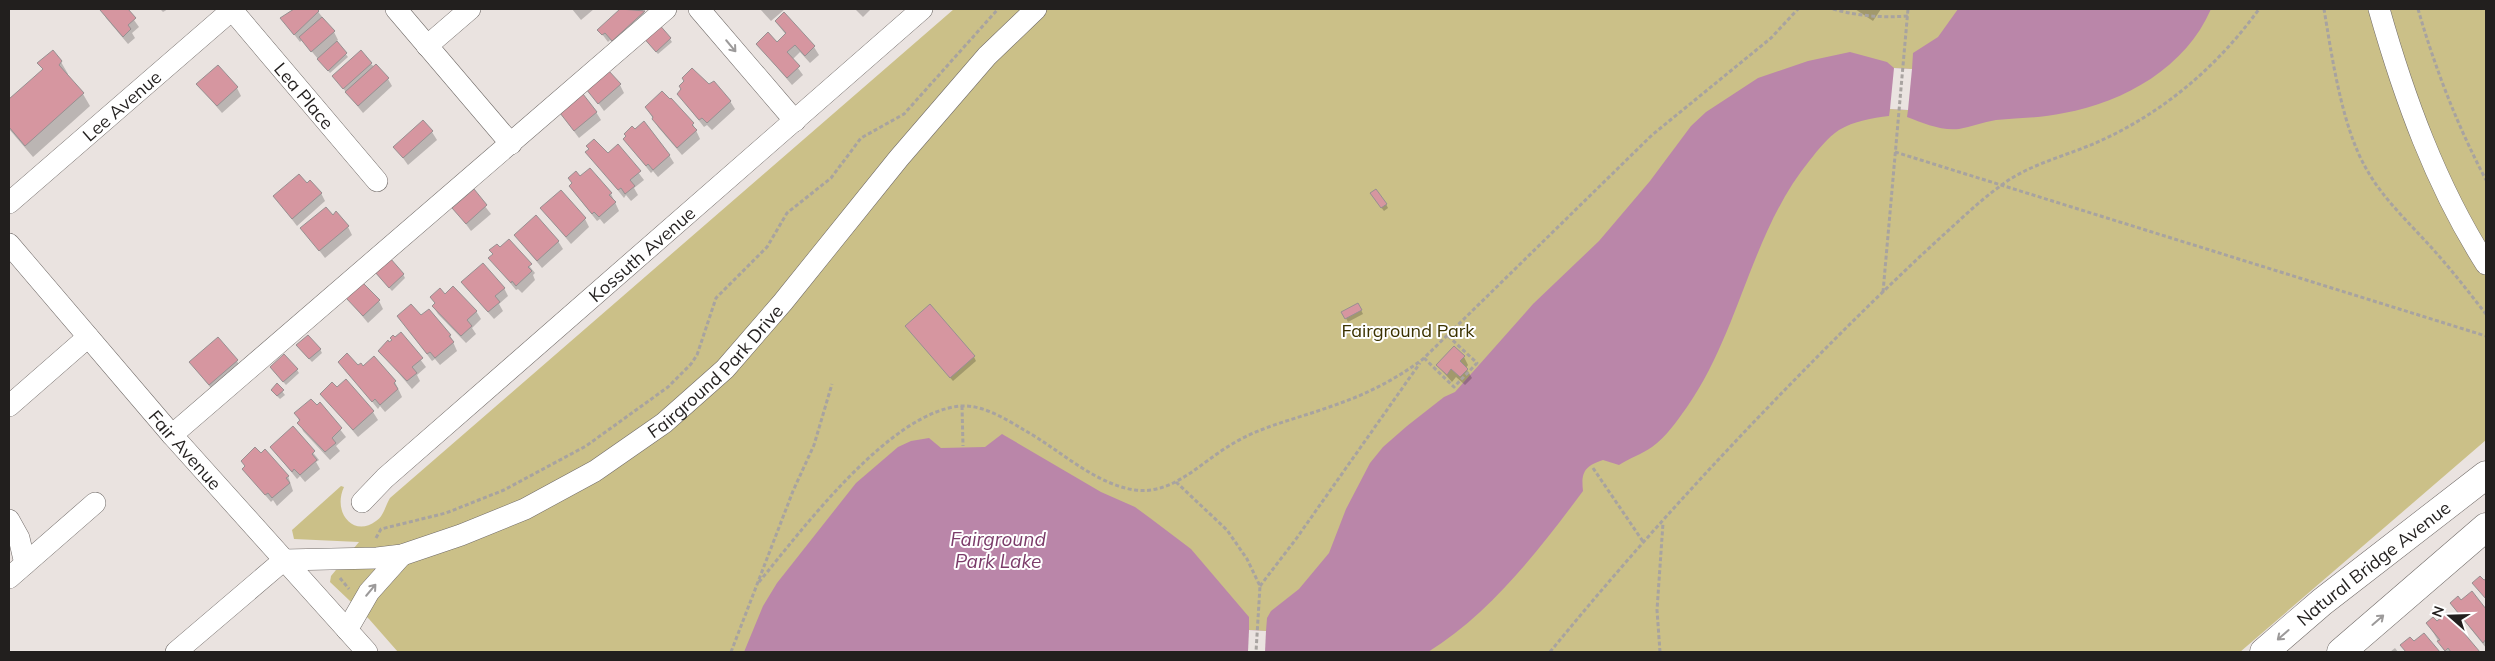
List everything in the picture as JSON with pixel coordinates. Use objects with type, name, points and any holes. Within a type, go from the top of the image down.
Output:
[{"type":"main road","name":"Natural Bridge Avenue","points":[[2264,652],[2322,602],[2486,475]]},
{"type":"main road","points":[[2341,652],[2486,527]]},
{"type":"street","name":"Lea Place","points":[[233,9],[377,181]]},
{"type":"street","name":"Lee Avenue","points":[[9,203],[233,9]]},
{"type":"street","points":[[396,9],[511,144]]},
{"type":"street","points":[[427,46],[470,9]]},
{"type":"street","points":[[172,436],[666,9]]},
{"type":"street","name":"Kossuth Avenue","points":[[362,502],[385,478],[922,9]]},
{"type":"street","name":"Fairground Park Drive","points":[[284,560],[298,558],[355,560],[402,555],[461,535],[525,509],[595,471],[664,423],[725,369],[987,56],[1036,9]]},
{"type":"street","points":[[2379,9],[2395,64],[2419,131],[2460,219],[2486,264]]},
{"type":"street","points":[[706,11],[795,121]]},
{"type":"street","name":"Fair Avenue","points":[[9,244],[172,436],[367,652]]},
{"type":"street","points":[[9,406],[88,337]]},
{"type":"street","points":[[17,571],[95,503]]},
{"type":"street","points":[[9,520],[19,538],[17,571]]},
{"type":"street","points":[[347,630],[369,592],[402,555]]},
{"type":"street","points":[[176,652],[284,560]]},
{"type":"path","points":[[376,539],[381,529],[446,513],[504,490],[549,467],[620,423],[668,387],[691,364],[697,355],[716,298],[767,247],[787,213],[831,178],[861,138],[904,114],[998,9]]},
{"type":"path","points":[[759,582],[827,502],[892,438],[928,415],[962,406],[976,408],[1005,420],[1089,471],[1123,488],[1143,491],[1160,489],[1176,482],[1215,454],[1245,437],[1356,397],[1401,376],[1423,359],[1652,135],[1772,38],[1798,9]]},
{"type":"path","points":[[1833,9],[1855,15],[1884,18],[1908,16]]},
{"type":"path","points":[[1883,292],[1908,9]]},
{"type":"path","points":[[1550,652],[1644,543],[1756,419],[1883,292],[2000,186],[2038,165],[2099,142],[2155,111],[2203,73],[2246,27],[2259,9]]},
{"type":"path","points":[[2324,9],[2337,79],[2351,128],[2366,168],[2385,197],[2438,255],[2486,314]]},
{"type":"path","points":[[2418,9],[2430,50],[2450,103],[2486,180]]},
{"type":"path","points":[[1895,152],[2486,336]]},
{"type":"path","points":[[1423,359],[1454,387],[1477,363],[1447,335]]},
{"type":"path","points":[[1260,586],[1296,539],[1423,359]]},
{"type":"path","points":[[731,652],[790,499],[814,445],[832,384]]},
{"type":"path","points":[[962,406],[963,446]]},
{"type":"path","points":[[1593,468],[1644,543]]},
{"type":"path","points":[[1176,482],[1239,545],[1260,586],[1256,652]]},
{"type":"path","points":[[1660,652],[1657,610],[1663,523]]},
{"type":"path","points":[[338,576],[352,593]]},
{"type":"green space","name":"Fairground Park","points":[[954,9],[2486,9],[2486,440],[2240,652],[398,652],[369,619],[330,582],[331,576],[359,542],[294,539],[292,530],[341,486],[344,487],[341,506],[347,520],[353,525],[360,527],[379,519],[390,498]]},
{"type":"water","name":"Fairground Park Lake","points":[[1958,9],[2211,9],[2200,30],[2170,64],[2151,79],[2131,91],[2087,108],[2047,116],[1996,120],[1959,129],[1932,126],[1907,117],[1908,110],[1890,109],[1889,116],[1857,122],[1835,133],[1810,160],[1790,188],[1773,218],[1734,314],[1705,378],[1675,423],[1652,447],[1619,465],[1603,460],[1588,468],[1583,475],[1583,491],[1513,579],[1473,619],[1428,652],[744,652],[763,606],[777,583],[856,483],[898,447],[911,441],[929,438],[941,448],[985,447],[1002,434],[1101,492],[1135,507],[1150,518],[1191,549],[1249,617],[1249,630],[1266,631],[1267,618],[1271,611],[1299,589],[1329,553],[1346,509],[1370,463],[1383,447],[1444,397],[1455,392],[1533,304],[1599,241],[1650,181],[1691,126],[1706,112],[1758,78],[1808,61],[1850,52],[1887,62],[1894,68],[1912,69],[1913,53],[1938,37]]},
{"type":"pier","points":[[1894,68],[1912,69],[1908,110],[1890,109]]},
{"type":"pier","points":[[1249,630],[1266,631],[1265,652],[1248,652]]},
{"type":"building","points":[[101,9],[128,9],[136,18],[128,25],[131,29],[123,37]]},
{"type":"building","points":[[294,9],[317,9],[319,11],[294,35],[280,18]]},
{"type":"building","points":[[620,9],[645,11],[612,41],[605,33],[602,35],[597,30]]},
{"type":"building","points":[[784,12],[815,46],[805,56],[795,45],[787,52],[800,66],[787,78],[756,44],[768,32],[777,42],[786,33],[775,21]]},
{"type":"building","points":[[322,17],[335,31],[311,52],[299,37]]},
{"type":"building","points":[[657,22],[671,38],[656,52],[642,36]]},
{"type":"building","points":[[337,41],[347,53],[328,71],[317,59]]},
{"type":"building","points":[[53,50],[62,61],[59,65],[84,93],[25,146],[9,127],[9,99],[43,69],[37,63]]},
{"type":"building","points":[[361,50],[372,63],[343,89],[332,76]]},
{"type":"building","points":[[376,64],[389,78],[358,106],[345,92]]},
{"type":"building","points":[[218,65],[238,87],[217,106],[196,84]]},
{"type":"building","points":[[692,68],[709,84],[714,81],[731,101],[707,123],[702,118],[699,120],[677,94],[681,89],[679,86],[684,81],[682,78]]},
{"type":"building","points":[[608,70],[621,84],[598,104],[586,89]]},
{"type":"building","points":[[662,91],[694,123],[692,125],[697,130],[677,148],[652,119],[653,117],[645,107]]},
{"type":"building","points":[[583,94],[597,112],[574,131],[560,113]]},
{"type":"building","points":[[423,120],[433,131],[403,158],[393,147]]},
{"type":"building","points":[[644,121],[670,155],[653,170],[648,164],[646,166],[623,139],[626,136],[624,134],[632,126],[635,129]]},
{"type":"building","points":[[594,139],[608,153],[618,144],[641,171],[630,180],[635,186],[625,194],[621,188],[618,190],[585,152],[589,149],[586,146]]},
{"type":"building","points":[[590,168],[612,193],[609,195],[616,202],[599,217],[594,212],[592,214],[569,186],[572,183],[568,178],[576,171],[580,176]]},
{"type":"building","points":[[299,174],[307,183],[310,180],[322,193],[292,219],[273,196]]},
{"type":"building","points":[[474,189],[487,205],[466,224],[452,208]]},
{"type":"building","points":[[1376,189],[1387,204],[1381,208],[1370,193]]},
{"type":"building","points":[[561,190],[586,218],[566,237],[540,208]]},
{"type":"building","points":[[326,207],[333,215],[336,211],[349,226],[319,251],[300,228]]},
{"type":"building","points":[[536,215],[559,241],[537,261],[514,235]]},
{"type":"building","points":[[509,239],[532,264],[528,267],[532,271],[516,286],[488,258],[493,254],[489,250],[497,244],[500,247]]},
{"type":"building","points":[[390,258],[404,274],[389,288],[375,272]]},
{"type":"building","points":[[483,263],[505,288],[495,296],[500,302],[488,312],[461,282]]},
{"type":"building","points":[[363,283],[380,300],[363,316],[346,298]]},
{"type":"building","points":[[453,286],[477,311],[467,320],[472,326],[461,336],[432,306],[435,303],[430,297],[440,288],[445,294]]},
{"type":"building","points":[[1358,303],[1362,310],[1345,319],[1341,312]]},
{"type":"building","points":[[411,304],[421,315],[429,309],[451,335],[449,336],[454,342],[435,358],[430,352],[427,354],[397,316]]},
{"type":"building","points":[[930,304],[975,356],[950,378],[905,326]]},
{"type":"building","points":[[401,332],[423,358],[412,367],[417,373],[407,381],[378,351],[388,340],[389,342],[392,340],[390,338],[393,335],[395,337]]},
{"type":"building","points":[[308,335],[321,349],[309,359],[296,345]]},
{"type":"building","points":[[218,337],[238,360],[209,385],[189,362]]},
{"type":"building","points":[[1454,346],[1465,356],[1460,361],[1468,369],[1460,377],[1451,369],[1447,375],[1436,365]]},
{"type":"building","points":[[347,353],[358,365],[361,363],[363,366],[374,356],[396,381],[394,383],[398,389],[380,405],[375,399],[372,402],[338,362]]},
{"type":"building","points":[[284,354],[298,369],[283,382],[270,367]]},
{"type":"building","points":[[346,379],[374,411],[353,430],[320,394],[332,382],[337,387]]},
{"type":"building","points":[[277,383],[284,390],[277,396],[271,390]]},
{"type":"building","points":[[311,399],[317,405],[320,402],[342,428],[332,438],[336,443],[325,452],[297,423],[300,420],[294,413]]},
{"type":"building","points":[[293,426],[315,451],[312,454],[317,460],[300,475],[294,469],[292,472],[270,447]]},
{"type":"building","points":[[255,447],[261,453],[265,449],[289,476],[286,478],[290,483],[272,498],[268,493],[265,495],[242,469],[245,466],[241,461]]},
{"type":"building","points":[[2480,576],[2484,580],[2486,579],[2486,599],[2472,583]]},
{"type":"building","points":[[2472,591],[2486,609],[2486,639],[2483,643],[2450,603],[2458,596],[2461,600]]},
{"type":"building","points":[[2447,613],[2480,652],[2451,652],[2448,648],[2445,651],[2437,641],[2440,640],[2426,623],[2433,617],[2437,621]]},
{"type":"building","points":[[2424,633],[2440,652],[2406,652],[2400,645],[2410,637],[2414,641]]}]
